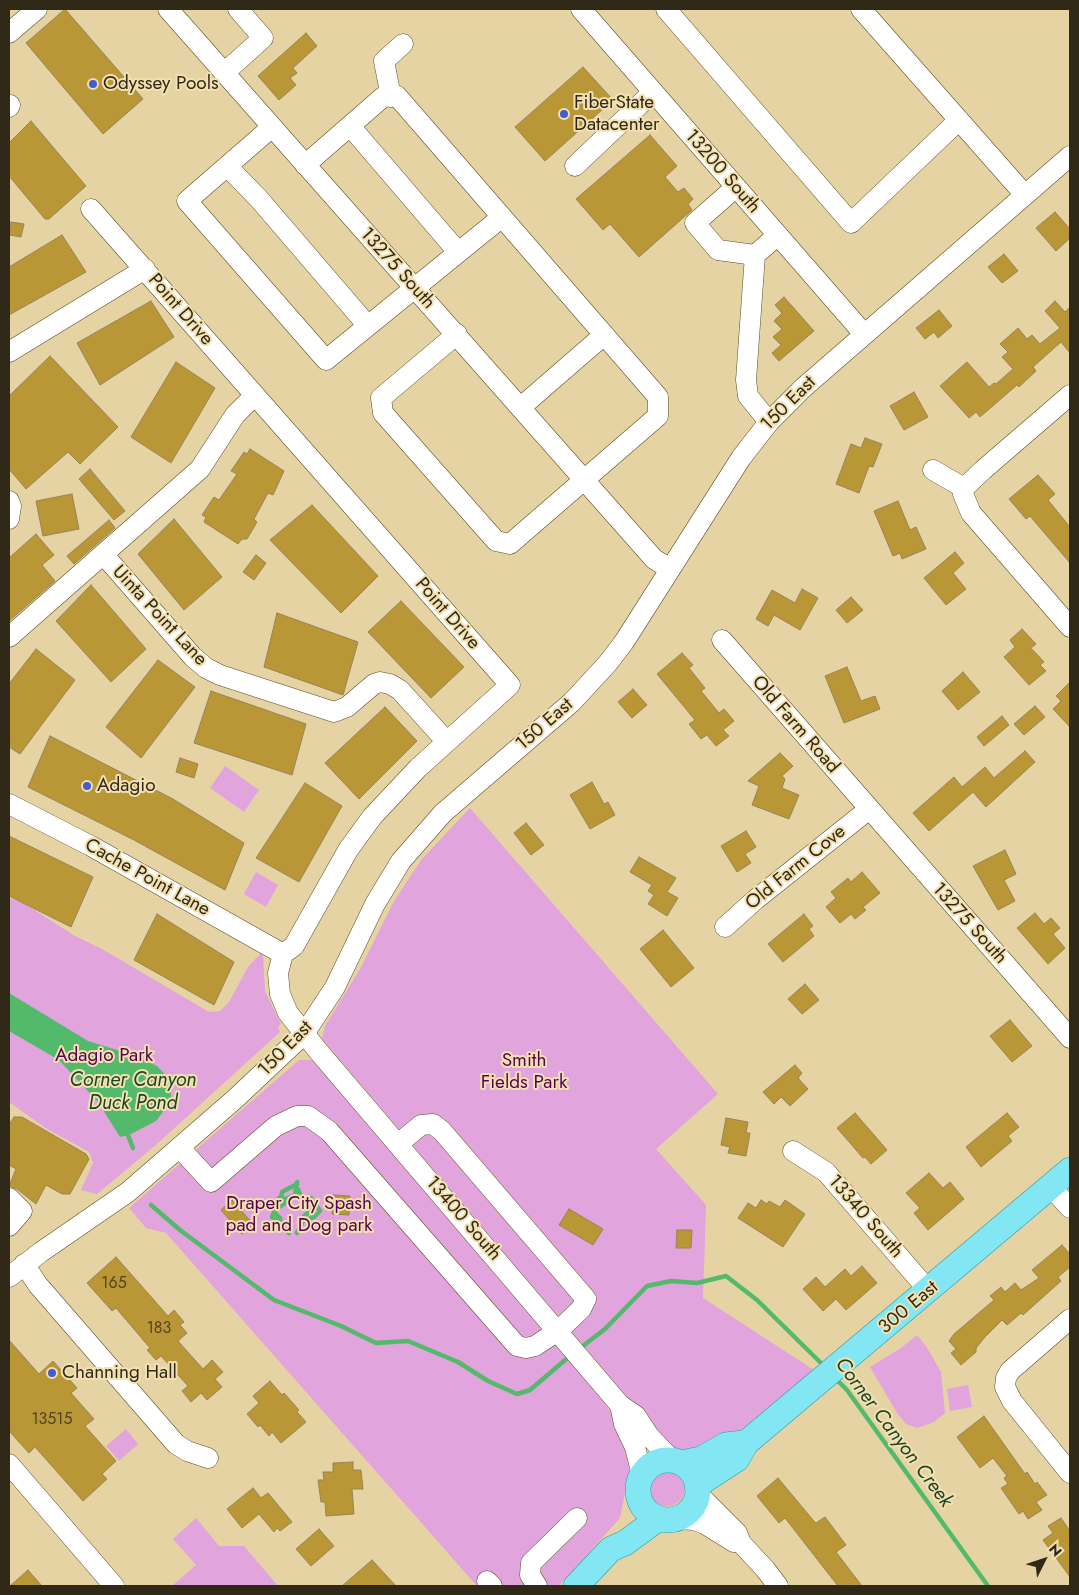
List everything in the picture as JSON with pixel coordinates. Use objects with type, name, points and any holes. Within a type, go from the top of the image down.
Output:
[{"type":"main road","name":"300 East","points":[[697,1489],[709,1476],[736,1459],[746,1443],[822,1381],[1070,1170]]},
{"type":"main road","name":"300 East","points":[[677,1462],[701,1459],[726,1445],[746,1443]]},
{"type":"main road","points":[[576,1586],[611,1549],[667,1519],[690,1510],[697,1489],[692,1473],[677,1462],[654,1463],[640,1485],[629,1518],[614,1538],[611,1549]]},
{"type":"main road","points":[[640,1485],[646,1510],[667,1519]]},
{"type":"street","points":[[9,33],[37,9]]},
{"type":"street","name":"13275 South","points":[[168,9],[654,559],[670,569]]},
{"type":"street","points":[[224,73],[263,38],[238,9]]},
{"type":"street","name":"13200 South","points":[[581,9],[864,334]]},
{"type":"street","points":[[666,9],[851,223],[959,120]]},
{"type":"street","points":[[861,9],[1024,195]]},
{"type":"street","points":[[391,97],[384,61],[402,44]]},
{"type":"street","points":[[575,166],[654,92]]},
{"type":"street","points":[[305,165],[384,97],[397,96],[658,397],[658,416],[510,544],[496,541],[384,413],[381,398],[457,334]]},
{"type":"street","points":[[350,126],[458,252]]},
{"type":"street","points":[[272,127],[187,201],[326,360],[502,218]]},
{"type":"street","name":"150 East","points":[[9,1277],[24,1264],[108,1208],[180,1148],[304,1034],[335,987],[387,883],[411,849],[443,813],[591,683],[624,642],[741,458],[769,422],[864,334],[1070,156]]},
{"type":"street","points":[[227,166],[259,199],[368,326]]},
{"type":"street","points":[[736,187],[694,223],[718,250],[755,255]]},
{"type":"street","name":"Point Drive","points":[[91,209],[510,685],[400,786],[372,818],[348,850],[294,946],[283,954]]},
{"type":"street","points":[[769,422],[748,396],[746,388],[755,255],[778,235]]},
{"type":"street","points":[[9,352],[145,270]]},
{"type":"street","points":[[521,407],[604,335]]},
{"type":"street","points":[[9,637],[200,469],[235,415],[255,395]]},
{"type":"street","points":[[1070,395],[964,488],[964,501],[971,513],[1070,627]]},
{"type":"street","points":[[933,470],[964,488]]},
{"type":"street","points":[[9,500],[11,506],[9,519]]},
{"type":"street","name":"Uinta Point Lane","points":[[103,554],[193,657],[206,668],[220,675],[334,712],[347,707],[374,684],[380,682],[390,684],[400,690],[447,742]]},
{"type":"street","name":"Old Farm Road","points":[[722,640],[868,810]]},
{"type":"street","name":"Cache Point Lane","points":[[9,804],[91,846],[283,954]]},
{"type":"street","name":"13275 South","points":[[868,810],[1070,1038]]},
{"type":"street","name":"Old Farm Cove","points":[[725,927],[755,900],[868,810]]},
{"type":"street","points":[[283,954],[278,973],[280,994],[288,1013],[304,1034]]},
{"type":"street","name":"13400 South","points":[[304,1034],[620,1405],[636,1416],[649,1436],[677,1462]]},
{"type":"street","points":[[180,1148],[211,1182],[276,1126],[297,1116],[308,1116],[330,1131],[511,1341],[526,1348],[564,1337],[586,1300],[442,1131],[433,1124],[420,1125],[398,1144]]},
{"type":"street","name":"13340 South","points":[[794,1151],[826,1172],[929,1290]]},
{"type":"street","points":[[1051,1187],[1070,1208]]},
{"type":"street","points":[[24,1264],[38,1285],[176,1444],[187,1451],[208,1458]]},
{"type":"street","points":[[1070,1319],[1010,1371],[1006,1378],[1005,1387],[1012,1401],[1070,1473]]},
{"type":"street","name":"13400 South","points":[[620,1405],[624,1424],[635,1447],[640,1485]]},
{"type":"street","points":[[9,1464],[114,1586]]},
{"type":"street","points":[[697,1489],[737,1533],[740,1543],[765,1568],[778,1586]]},
{"type":"street","points":[[537,1586],[530,1575],[531,1563],[577,1518]]},
{"type":"street","points":[[667,1519],[694,1520],[705,1524],[730,1541],[740,1543]]},
{"type":"green space","points":[[225,766],[259,790],[244,812],[210,788]]},
{"type":"green space","name":"Smith Fields Park","points":[[470,808],[718,1094],[656,1149],[706,1205],[703,1298],[814,1370],[732,1437],[687,1454],[670,1448],[322,1039],[325,1026],[360,969],[394,901],[422,859]]},
{"type":"green space","points":[[256,872],[278,885],[266,907],[244,894]]},
{"type":"green space","name":"Adagio Park","points":[[9,898],[25,904],[75,936],[102,949],[209,1012],[220,1011],[229,1002],[248,967],[261,953],[263,954],[265,991],[281,1024],[278,1027],[280,1032],[157,1144],[97,1194],[81,1190],[93,1163],[89,1152],[47,1129],[9,1102]]},
{"type":"green space","name":"Draper City Spash pad and Dog park","points":[[299,1060],[312,1060],[319,1067],[603,1400],[620,1427],[631,1463],[620,1518],[559,1586],[477,1586],[166,1233],[146,1228],[129,1208]]},
{"type":"green space","points":[[917,1335],[926,1346],[941,1372],[945,1413],[934,1422],[917,1428],[906,1424],[897,1413],[870,1367],[901,1348]]},
{"type":"green space","points":[[968,1385],[972,1407],[950,1411],[947,1389]]},
{"type":"green space","points":[[126,1429],[138,1444],[119,1461],[106,1446]]},
{"type":"green space","points":[[667,1470],[674,1471],[680,1475],[684,1481],[684,1495],[680,1501],[674,1505],[667,1506],[660,1505],[654,1501],[650,1495],[649,1488],[650,1481],[654,1475],[660,1471]]},
{"type":"green space","points":[[196,1518],[219,1546],[244,1546],[278,1586],[172,1586],[196,1565],[173,1539]]},
{"type":"water","name":"Corner Canyon Duck Pond","points":[[9,993],[88,1041],[130,1054],[157,1066],[171,1081],[171,1101],[156,1121],[129,1135],[120,1137],[98,1102],[59,1060],[9,1031]]},
{"type":"building","points":[[65,9],[143,99],[103,134],[26,43]]},
{"type":"building","points":[[306,33],[317,46],[293,68],[297,73],[290,78],[296,85],[279,100],[258,76]]},
{"type":"building","name":"FiberState Datacenter","points":[[583,67],[613,100],[545,161],[515,127]]},
{"type":"building","points":[[31,121],[86,186],[49,219],[45,219],[9,176],[9,143]]},
{"type":"building","points":[[650,135],[677,166],[665,177],[678,192],[684,188],[693,199],[688,204],[692,210],[639,257],[610,224],[603,230],[576,199]]},
{"type":"building","points":[[1055,212],[1070,229],[1070,238],[1056,251],[1036,228]]},
{"type":"building","points":[[11,222],[24,224],[21,237],[9,235]]},
{"type":"building","points":[[62,235],[86,272],[9,315],[9,267]]},
{"type":"building","points":[[1004,254],[1018,271],[1002,283],[988,267]]},
{"type":"building","points":[[784,297],[814,331],[779,361],[772,353],[781,345],[773,337],[782,329],[774,321],[782,313],[775,305]]},
{"type":"building","points":[[151,301],[174,337],[100,385],[77,343]]},
{"type":"building","points":[[1055,301],[1065,312],[1070,307],[1070,353],[1061,342],[1033,367],[1036,371],[1019,387],[1017,385],[980,417],[976,412],[969,418],[940,386],[967,362],[989,387],[994,383],[996,384],[1013,369],[1002,357],[1008,352],[1000,344],[1018,328],[1027,339],[1032,335],[1040,344],[1060,328],[1045,311]]},
{"type":"building","points":[[939,310],[952,326],[938,338],[934,332],[925,339],[916,328]]},
{"type":"building","points":[[50,356],[118,427],[80,464],[68,452],[26,489],[9,469],[9,396]]},
{"type":"building","points":[[176,362],[215,388],[171,463],[131,437]]},
{"type":"building","points":[[914,392],[928,417],[904,430],[890,406]]},
{"type":"building","points":[[865,438],[882,444],[873,467],[869,466],[859,493],[836,484],[851,444],[861,448]]},
{"type":"building","points":[[250,449],[284,471],[273,495],[268,493],[254,519],[257,522],[247,539],[242,539],[238,544],[204,522],[206,517],[202,515],[214,497],[219,500],[237,474],[231,471],[244,452],[247,454]]},
{"type":"building","points":[[90,469],[125,511],[114,520],[79,479]]},
{"type":"building","points":[[1038,475],[1055,494],[1048,500],[1070,527],[1070,563],[1030,516],[1026,519],[1009,499]]},
{"type":"building","points":[[72,494],[79,529],[43,536],[36,501]]},
{"type":"building","points":[[898,501],[910,530],[916,527],[926,549],[902,559],[900,553],[893,556],[874,511]]},
{"type":"building","points":[[312,505],[378,576],[341,613],[270,540]]},
{"type":"building","points":[[174,519],[222,577],[184,610],[138,554]]},
{"type":"building","points":[[109,520],[115,528],[74,564],[67,556]]},
{"type":"building","points":[[36,534],[54,555],[42,565],[55,581],[9,621],[9,558]]},
{"type":"building","points":[[955,552],[964,563],[953,573],[966,589],[946,605],[924,578]]},
{"type":"building","points":[[256,555],[266,563],[254,580],[243,572]]},
{"type":"building","points":[[91,585],[146,649],[111,682],[56,621]]},
{"type":"building","points":[[802,589],[818,598],[800,630],[774,615],[768,626],[756,619],[772,590],[795,603]]},
{"type":"building","points":[[851,597],[863,610],[847,623],[836,610]]},
{"type":"building","points":[[401,601],[464,667],[431,698],[368,632]]},
{"type":"building","points":[[277,613],[358,642],[343,695],[264,667]]},
{"type":"building","points":[[1022,629],[1036,644],[1031,648],[1044,662],[1040,665],[1046,671],[1029,685],[1004,657],[1015,647],[1010,640]]},
{"type":"building","points":[[36,649],[75,680],[20,754],[9,747],[9,684]]},
{"type":"building","points":[[682,653],[693,665],[689,668],[705,688],[701,691],[719,713],[724,709],[734,721],[723,730],[729,736],[716,746],[707,735],[701,739],[689,724],[695,720],[657,674]]},
{"type":"building","name":"Adagio","points":[[158,660],[195,687],[141,758],[106,727]]},
{"type":"building","points":[[847,667],[861,701],[875,696],[880,709],[844,723],[825,676]]},
{"type":"building","points":[[963,672],[980,692],[958,710],[942,691]]},
{"type":"building","points":[[1070,682],[1070,727],[1053,709],[1061,701],[1056,696]]},
{"type":"building","points":[[633,689],[647,705],[632,718],[618,702]]},
{"type":"building","name":"Adagio","points":[[211,691],[306,724],[292,775],[194,743]]},
{"type":"building","points":[[1035,706],[1045,717],[1024,735],[1014,724]]},
{"type":"building","points":[[385,707],[417,741],[359,799],[325,763]]},
{"type":"building","points":[[1002,716],[1009,725],[984,746],[977,737]]},
{"type":"building","points":[[50,736],[173,799],[244,843],[225,890],[134,840],[28,787]]},
{"type":"building","points":[[1025,751],[1035,762],[986,807],[973,792],[929,831],[913,813],[954,777],[962,787],[985,767],[994,778]]},
{"type":"building","points":[[780,753],[793,766],[782,776],[785,779],[782,788],[799,795],[789,819],[752,805],[759,786],[748,781]]},
{"type":"building","points":[[180,758],[198,764],[194,778],[176,772]]},
{"type":"building","points":[[592,782],[604,804],[608,802],[615,815],[590,829],[570,795]]},
{"type":"building","points":[[305,783],[342,806],[299,882],[256,858]]},
{"type":"building","points":[[526,823],[544,845],[531,855],[514,833]]},
{"type":"building","points":[[746,831],[756,847],[745,854],[751,863],[737,872],[721,846]]},
{"type":"building","points":[[9,836],[93,877],[71,927],[9,896]]},
{"type":"building","points":[[1005,850],[1016,874],[1004,880],[1015,901],[998,910],[973,866]]},
{"type":"building","points":[[639,857],[676,878],[667,892],[678,898],[667,916],[648,904],[654,895],[648,891],[652,885],[630,872]]},
{"type":"building","points":[[862,872],[880,893],[863,907],[866,910],[855,919],[851,914],[840,923],[826,907],[836,898],[831,892],[848,878],[851,882]]},
{"type":"building","points":[[1035,913],[1044,924],[1051,918],[1060,928],[1053,934],[1065,948],[1048,964],[1017,928]]},
{"type":"building","points":[[157,914],[234,962],[214,1005],[134,960]]},
{"type":"building","points":[[804,914],[813,926],[809,929],[814,936],[783,962],[768,944]]},
{"type":"building","points":[[663,930],[694,968],[671,987],[640,949]]},
{"type":"building","points":[[805,984],[819,1000],[802,1014],[788,999]]},
{"type":"building","points":[[1010,1020],[1032,1046],[1012,1062],[990,1036]]},
{"type":"building","points":[[795,1065],[802,1073],[798,1078],[808,1089],[790,1106],[781,1097],[774,1104],[763,1092]]},
{"type":"building","points":[[855,1113],[887,1150],[871,1164],[865,1157],[863,1158],[837,1128]]},
{"type":"building","points":[[1007,1113],[1019,1127],[1008,1136],[1012,1141],[981,1167],[966,1147]]},
{"type":"building","points":[[14,1117],[22,1117],[86,1154],[89,1159],[70,1194],[62,1194],[46,1185],[36,1204],[17,1189],[9,1186],[16,1169],[9,1165],[9,1125]]},
{"type":"building","points":[[726,1118],[748,1122],[746,1133],[750,1133],[746,1156],[728,1153],[730,1147],[721,1145]]},
{"type":"building","points":[[929,1173],[943,1188],[950,1182],[964,1199],[928,1230],[914,1213],[920,1208],[906,1193]]},
{"type":"building","points":[[333,1195],[350,1196],[349,1215],[332,1214]]},
{"type":"building","points":[[232,1200],[253,1224],[242,1234],[221,1210]]},
{"type":"building","points":[[761,1200],[767,1204],[769,1201],[780,1207],[785,1200],[805,1214],[783,1247],[738,1218],[748,1203],[756,1208]]},
{"type":"building","points":[[569,1209],[603,1229],[593,1245],[559,1225]]},
{"type":"building","points":[[677,1230],[692,1230],[691,1248],[676,1248]]},
{"type":"building","points":[[1062,1245],[1070,1254],[1070,1267],[1058,1277],[1061,1281],[1023,1315],[1021,1313],[1007,1325],[1002,1320],[976,1348],[976,1352],[961,1365],[951,1353],[956,1349],[949,1341],[954,1334],[994,1300],[990,1296],[1001,1287],[1005,1292],[1015,1283],[1021,1290],[1039,1278],[1032,1270]]},
{"type":"building","points":[[116,1257],[168,1316],[174,1310],[184,1322],[180,1325],[187,1333],[178,1341],[203,1369],[212,1360],[223,1372],[215,1379],[222,1387],[207,1400],[201,1393],[191,1402],[182,1391],[188,1386],[161,1356],[156,1360],[147,1350],[150,1348],[116,1308],[112,1311],[87,1283]]},
{"type":"building","points":[[862,1266],[877,1283],[846,1310],[836,1299],[823,1311],[803,1289],[816,1277],[825,1287],[845,1269],[851,1276]]},
{"type":"building","points":[[9,1340],[39,1374],[53,1361],[77,1388],[71,1393],[94,1419],[85,1426],[116,1461],[102,1474],[107,1479],[83,1501],[35,1447],[29,1453],[9,1431]]},
{"type":"building","points":[[270,1381],[299,1410],[297,1412],[306,1422],[281,1443],[272,1432],[269,1436],[260,1425],[258,1427],[247,1414],[259,1403],[253,1396]]},
{"type":"building","points":[[984,1416],[1025,1474],[1027,1472],[1035,1484],[1037,1482],[1047,1495],[1036,1502],[1042,1510],[1028,1519],[1023,1511],[1019,1514],[1001,1488],[1008,1484],[1004,1478],[1007,1476],[993,1458],[980,1468],[957,1437]]},
{"type":"building","points":[[353,1462],[353,1470],[361,1470],[363,1489],[352,1489],[354,1514],[326,1516],[325,1502],[321,1502],[318,1480],[324,1480],[323,1472],[333,1472],[333,1463]]},
{"type":"building","points":[[778,1478],[816,1523],[825,1517],[846,1545],[836,1552],[862,1586],[838,1586],[785,1518],[779,1523],[757,1496]]},
{"type":"building","points":[[253,1488],[261,1498],[268,1493],[292,1522],[280,1531],[277,1528],[274,1532],[259,1514],[242,1528],[227,1509]]},
{"type":"building","points":[[1061,1518],[1070,1531],[1070,1577],[1043,1540],[1053,1533],[1048,1526]]},
{"type":"building","points":[[319,1529],[334,1546],[311,1566],[296,1549]]},
{"type":"building","points":[[372,1560],[396,1586],[342,1586]]},
{"type":"building","points":[[28,1570],[42,1586],[10,1586]]},
{"type":"waterway","name":"Corner Canyon Creek","points":[[126,1130],[133,1148]]},
{"type":"waterway","points":[[289,1233],[272,1217],[275,1210],[273,1204],[279,1198],[286,1199],[295,1195],[297,1182]]},
{"type":"waterway","points":[[281,1198],[282,1192],[297,1184]]},
{"type":"waterway","points":[[297,1233],[303,1221],[314,1217],[320,1211],[311,1198],[301,1197],[298,1189]]},
{"type":"waterway","points":[[302,1198],[315,1206]]},
{"type":"waterway","points":[[275,1210],[284,1204],[286,1199]]},
{"type":"waterway","name":"Corner Canyon Creek","points":[[151,1205],[180,1230],[274,1300],[341,1326],[376,1343],[408,1341],[458,1362],[488,1381],[517,1394],[530,1390],[571,1355]]},
{"type":"waterway","points":[[303,1221],[304,1216],[316,1207]]},
{"type":"waterway","points":[[274,1212],[280,1218],[281,1225]]},
{"type":"waterway","name":"Corner Canyon Creek","points":[[579,1349],[605,1329],[647,1286],[671,1281],[697,1283],[726,1276],[757,1300],[825,1367]]},
{"type":"waterway","name":"Corner Canyon Creek","points":[[835,1378],[847,1390],[988,1586]]},
{"type":"place","name":"Odyssey Pools","points":[[93,84]]},
{"type":"place","name":"FiberState Datacenter","points":[[564,114]]},
{"type":"place","name":"Adagio","points":[[87,786]]},
{"type":"place","name":"Channing Hall","points":[[52,1373]]}]
